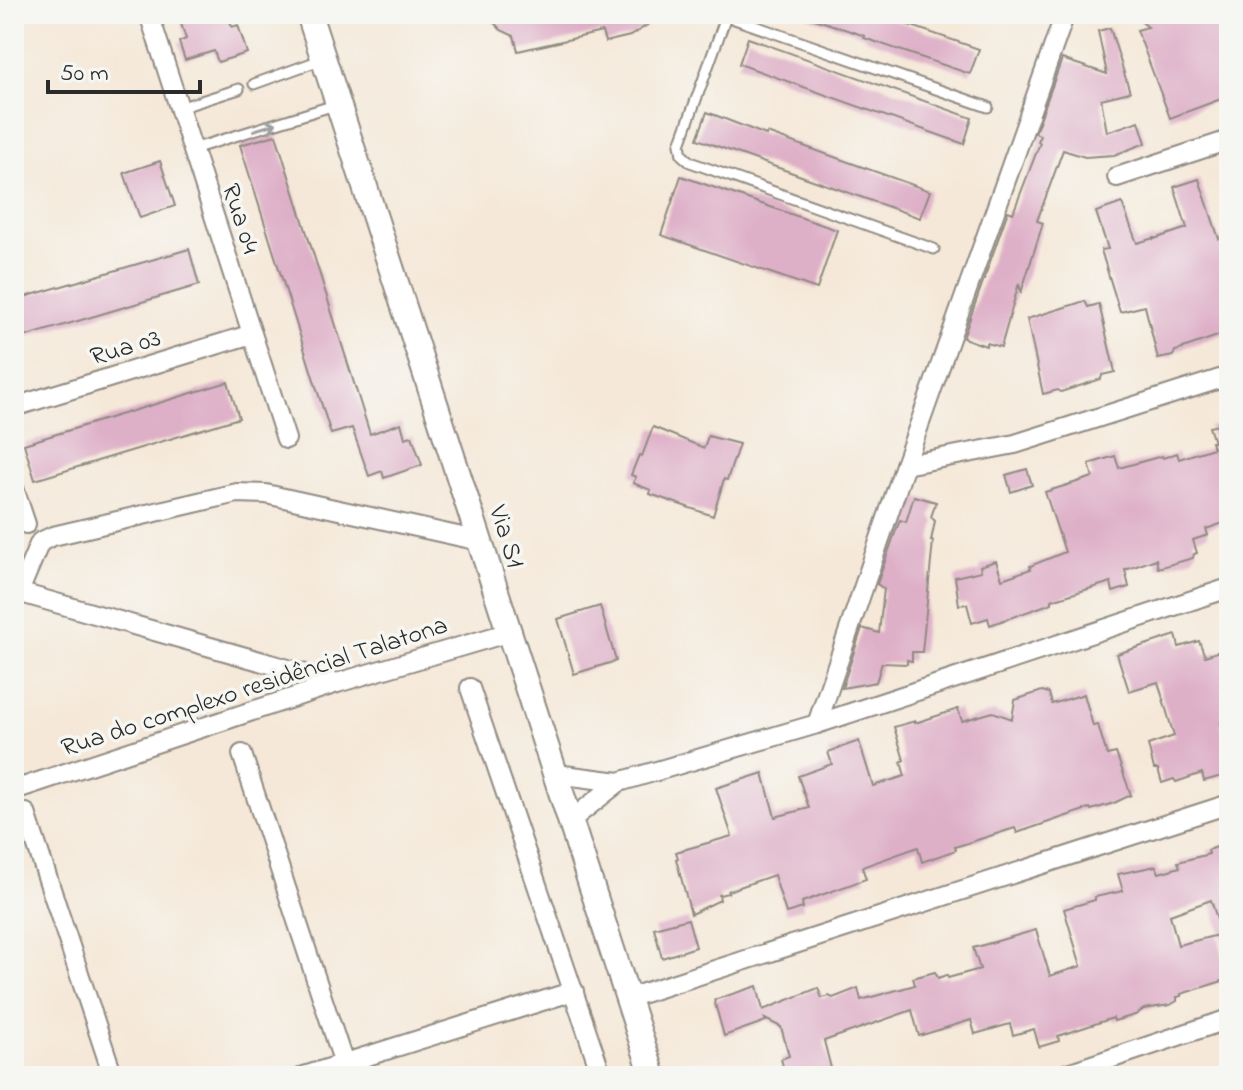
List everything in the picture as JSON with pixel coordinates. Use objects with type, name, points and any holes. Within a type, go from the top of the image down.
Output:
[{"type":"street","name":"Rua 04","points":[[149,14],[286,439]]},
{"type":"street","name":"Via S1","points":[[309,14],[653,1076]]},
{"type":"street","points":[[817,724],[1065,14]]},
{"type":"street","points":[[1117,177],[1229,140]]},
{"type":"street","name":"Rua 03","points":[[14,407],[252,334]]},
{"type":"street","points":[[905,465],[1015,444],[1229,376]]},
{"type":"street","points":[[14,488],[26,524]]},
{"type":"street","points":[[337,683],[17,592],[40,542],[53,536],[237,493],[280,496],[480,541]]},
{"type":"street","points":[[571,820],[619,782],[817,724],[1229,588]]},
{"type":"street","name":"Rua do complexo residêncial Talatona","points":[[14,790],[337,683],[510,632]]},
{"type":"street","points":[[470,688],[602,1076]]},
{"type":"street","points":[[242,754],[346,1070]]},
{"type":"street","points":[[556,774],[619,782]]},
{"type":"street","points":[[628,998],[1229,804]]},
{"type":"street","points":[[26,813],[113,1076]]},
{"type":"street","points":[[304,1076],[346,1070],[574,991]]},
{"type":"street","points":[[1059,1076],[1229,1019]]},
{"type":"lane","points":[[934,249],[690,162],[682,155],[680,144],[726,15],[988,107]]},
{"type":"lane","points":[[254,84],[323,59]]},
{"type":"lane","points":[[179,108],[239,89]]},
{"type":"lane","points":[[193,149],[338,104]]},
{"type":"building","points":[[178,14],[228,14],[232,27],[238,25],[247,53],[218,62],[214,51],[185,60],[179,42],[186,39]]},
{"type":"building","points":[[486,14],[665,14],[630,36],[605,42],[602,32],[518,51],[514,36],[501,30]]},
{"type":"building","points":[[810,14],[877,14],[979,49],[970,74],[864,38],[809,17]]},
{"type":"building","points":[[1132,14],[1229,14],[1229,96],[1170,118],[1137,30],[1148,27]]},
{"type":"building","points":[[1110,28],[1130,92],[1101,99],[1107,132],[1139,121],[1146,143],[1114,155],[1085,157],[1063,150],[1037,221],[1043,223],[1021,293],[1019,283],[1001,347],[987,343],[986,346],[963,338],[1008,211],[1013,213],[1040,143],[1040,135],[1035,133],[1062,59],[1107,74],[1098,31]]},
{"type":"building","points":[[748,38],[972,118],[964,144],[739,64]]},
{"type":"building","points":[[707,112],[930,191],[920,218],[697,139]]},
{"type":"building","points":[[276,135],[370,434],[401,423],[405,438],[412,436],[422,465],[384,478],[382,471],[369,476],[352,428],[331,434],[240,145]]},
{"type":"building","points":[[160,161],[175,206],[140,218],[124,173]]},
{"type":"building","points":[[681,176],[837,230],[817,289],[661,235]]},
{"type":"building","points":[[1199,179],[1219,239],[1229,235],[1229,332],[1175,351],[1173,356],[1158,359],[1145,306],[1120,312],[1101,250],[1108,249],[1096,212],[1122,203],[1137,243],[1154,239],[1187,228],[1174,187]]},
{"type":"building","points":[[189,249],[199,285],[14,340],[14,300]]},
{"type":"building","points":[[1085,301],[1088,307],[1099,304],[1115,372],[1061,392],[1043,394],[1027,319]]},
{"type":"building","points":[[228,382],[239,418],[35,480],[24,444]]},
{"type":"building","points":[[1229,423],[1229,486],[1222,487],[1229,521],[1206,529],[1208,535],[1193,540],[1197,553],[1193,558],[1158,568],[1156,559],[1125,570],[1129,587],[1113,592],[1111,582],[1052,600],[1052,603],[990,625],[988,618],[972,623],[967,604],[959,605],[955,577],[981,571],[980,566],[996,561],[1002,579],[1065,552],[1045,492],[1093,477],[1089,464],[1115,456],[1119,468],[1177,453],[1179,459],[1213,448],[1209,427]]},
{"type":"building","points":[[653,427],[704,448],[708,436],[739,444],[713,516],[650,494],[651,490],[633,483],[636,477],[631,475]]},
{"type":"building","points":[[1027,469],[1032,485],[1011,492],[1006,475]]},
{"type":"building","points":[[914,496],[936,502],[931,517],[935,521],[922,652],[912,652],[912,661],[907,660],[907,664],[882,663],[876,682],[842,688],[862,628],[879,633],[884,589],[877,584],[900,520],[906,522]]},
{"type":"building","points":[[600,606],[616,661],[574,674],[558,619]]},
{"type":"building","points":[[1176,635],[1179,647],[1199,641],[1205,656],[1226,649],[1229,657],[1229,721],[1221,723],[1229,751],[1229,774],[1204,781],[1202,773],[1176,782],[1174,779],[1162,783],[1158,769],[1154,769],[1148,745],[1174,736],[1158,682],[1129,691],[1117,654]]},
{"type":"building","points":[[1042,691],[1049,693],[1052,704],[1084,694],[1093,726],[1098,725],[1107,755],[1116,753],[1131,795],[1017,833],[1015,828],[955,847],[956,850],[922,862],[918,847],[862,867],[866,879],[802,902],[803,908],[786,913],[774,875],[719,895],[720,900],[691,914],[676,852],[732,836],[716,788],[763,773],[775,817],[809,808],[798,776],[832,764],[828,752],[859,741],[873,786],[905,776],[901,762],[904,760],[894,727],[958,709],[962,721],[993,712],[1012,719],[1015,700]]},
{"type":"building","points":[[1229,843],[1229,944],[1225,945],[1211,900],[1170,915],[1178,945],[1218,935],[1229,979],[1181,994],[1170,1005],[1144,1009],[1114,1021],[1113,1018],[1058,1036],[1059,1041],[1039,1047],[1034,1029],[1013,1035],[1010,1024],[975,1034],[971,1020],[919,1036],[912,1010],[824,1041],[832,1072],[820,1076],[786,1076],[781,1059],[789,1056],[781,1027],[765,1019],[724,1036],[714,1000],[757,986],[763,1010],[818,988],[822,998],[833,998],[858,988],[861,1000],[915,985],[913,978],[935,972],[938,978],[947,975],[948,978],[980,969],[973,948],[1036,930],[1050,976],[1081,966],[1064,909],[1095,900],[1095,897],[1123,891],[1118,874],[1156,866],[1159,873],[1180,867],[1178,862],[1209,854],[1208,850]]},
{"type":"building","points":[[688,919],[696,947],[662,958],[654,928]]}]
